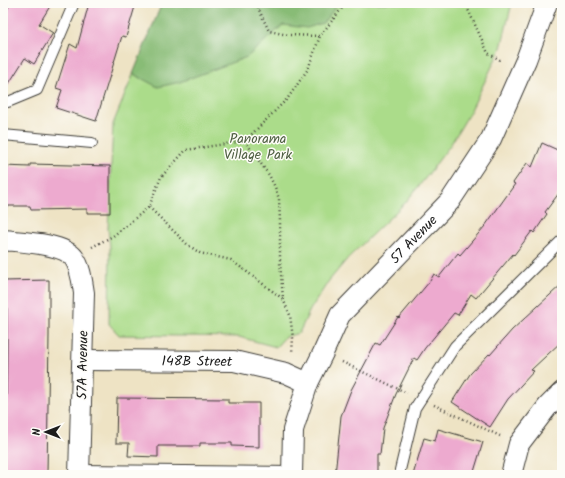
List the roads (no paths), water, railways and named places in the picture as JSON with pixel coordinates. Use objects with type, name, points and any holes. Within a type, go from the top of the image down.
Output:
[{"type":"street","name":"57 Avenue","points":[[292,474],[293,430],[308,383],[340,315],[450,201],[492,139],[526,60],[547,3]]},
{"type":"street","name":"57A Avenue","points":[[3,240],[81,253],[78,266],[82,278],[84,294],[79,472]]},
{"type":"street","name":"148B Street","points":[[83,360],[234,361],[286,373],[308,383]]},
{"type":"street","points":[[511,475],[511,441],[562,392]]},
{"type":"lane","points":[[3,101],[8,102],[37,90],[74,3]]},
{"type":"lane","points":[[3,135],[92,143]]},
{"type":"lane","points":[[400,475],[414,408],[455,346],[562,240]]},
{"type":"lane","points":[[79,472],[292,474]]},
{"type":"park label","name":"Panorama Village Park","points":[[258,146]]}]
